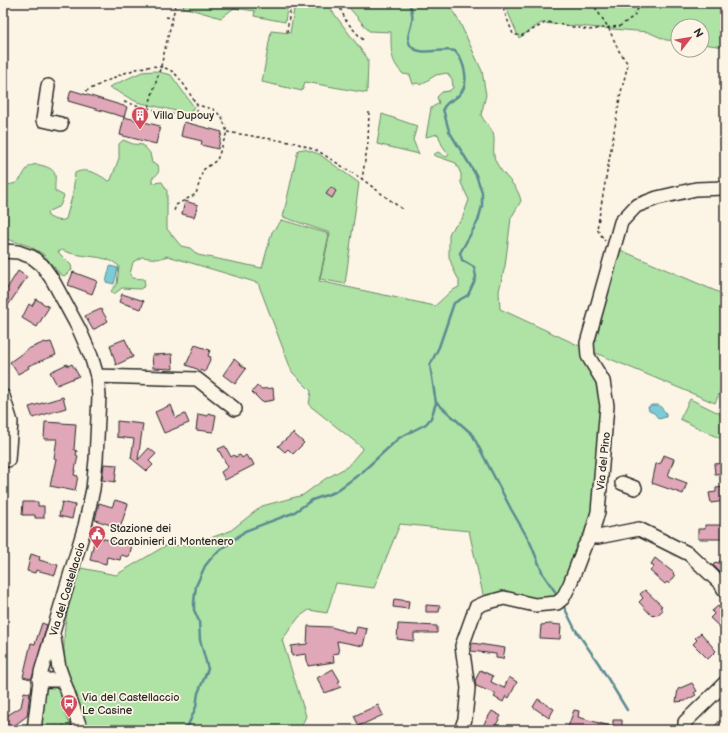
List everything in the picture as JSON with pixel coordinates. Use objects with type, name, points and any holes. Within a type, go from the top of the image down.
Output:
[{"type":"street","points":[[48,86],[43,120],[61,124]]},
{"type":"street","name":"Via del Pino","points":[[461,730],[465,719],[468,688],[462,646],[476,607],[504,598],[535,605],[557,603],[563,598],[584,547],[591,536],[598,512],[607,406],[603,381],[588,356],[588,343],[621,222],[636,206],[657,198],[696,189],[725,188]]},
{"type":"street","name":"Via del Castellaccio","points":[[3,251],[18,252],[32,257],[42,264],[62,295],[79,328],[91,356],[97,376],[99,396],[93,488],[86,526],[54,633],[50,654],[39,680],[34,729]]},
{"type":"street","points":[[97,376],[197,378],[235,409]]},
{"type":"street","points":[[3,396],[11,422],[8,460]]},
{"type":"street","points":[[622,483],[635,488]]},
{"type":"street","points":[[591,536],[598,537],[639,529],[679,545],[720,584],[725,591]]},
{"type":"street","points":[[50,654],[63,680],[80,728]]},
{"type":"street","points":[[39,680],[63,680]]},
{"type":"street","points":[[685,730],[685,722],[725,683]]},
{"type":"path","points":[[145,118],[161,66],[171,18],[176,3]]},
{"type":"path","points":[[287,32],[291,3]]},
{"type":"path","points":[[338,3],[346,21],[363,40]]},
{"type":"path","points":[[501,3],[514,34],[521,36],[547,22],[589,30],[620,26],[627,23],[634,16],[641,3]]},
{"type":"path","points":[[592,3],[608,27],[619,51],[628,64],[621,92],[597,229],[605,241],[614,244]]},
{"type":"path","points":[[166,17],[171,18]]},
{"type":"path","points":[[86,91],[142,67],[161,66],[174,73],[196,105],[197,113],[191,118],[124,102]]},
{"type":"path","points":[[174,211],[176,205],[196,194],[203,170],[217,160],[227,132],[222,117],[213,109],[196,105]]},
{"type":"path","points":[[362,179],[368,142],[369,112]]},
{"type":"path","points":[[227,132],[296,143],[318,151],[362,179],[402,209]]},
{"type":"path","points":[[34,729],[80,728]]},
{"type":"green space","points":[[184,3],[288,3],[285,22],[254,16],[255,11],[234,8],[221,18],[183,7]]},
{"type":"green space","points":[[295,3],[326,3],[368,59],[367,93],[305,82],[302,91],[262,82],[271,31],[290,33]]},
{"type":"green space","points":[[345,3],[439,3],[451,8],[460,23],[482,71],[486,95],[481,115],[493,133],[496,162],[502,172],[514,185],[521,201],[511,218],[505,266],[499,291],[500,309],[582,347],[602,386],[595,512],[557,599],[484,599],[469,531],[400,524],[374,588],[336,583],[327,613],[309,610],[299,617],[282,640],[306,716],[300,730],[86,730],[71,687],[65,664],[64,653],[64,633],[67,614],[71,596],[81,568],[116,575],[165,546],[190,545],[230,531],[262,506],[303,495],[325,479],[347,467],[363,448],[309,405],[311,391],[292,372],[258,283],[168,256],[158,259],[142,257],[133,262],[130,274],[132,278],[144,279],[145,286],[140,289],[122,288],[114,294],[111,291],[117,284],[119,266],[107,259],[69,253],[62,250],[58,252],[71,265],[72,270],[64,276],[60,274],[43,254],[29,246],[3,238],[3,188],[6,190],[8,185],[16,183],[27,169],[33,165],[49,168],[55,176],[55,191],[64,196],[60,206],[47,212],[48,216],[57,220],[64,220],[66,219],[73,193],[75,173],[79,171],[88,171],[101,176],[108,181],[111,180],[119,158],[119,144],[123,140],[133,144],[143,145],[150,153],[152,163],[158,165],[159,171],[152,178],[152,183],[162,182],[167,191],[167,229],[181,246],[190,248],[198,255],[262,268],[272,232],[282,220],[329,234],[319,281],[435,306],[451,291],[459,287],[459,280],[449,257],[449,235],[451,230],[462,219],[469,200],[461,183],[461,174],[456,163],[433,155],[438,152],[446,157],[449,155],[442,145],[438,134],[426,137],[431,108],[439,103],[437,97],[442,92],[449,91],[453,88],[452,79],[447,73],[436,75],[420,85],[418,83],[413,84],[410,75],[403,74],[393,60],[391,50],[391,32],[369,31]]},
{"type":"green space","points":[[504,3],[725,3],[725,47],[710,45],[710,18],[670,18],[670,40],[648,32],[541,23],[519,38]]},
{"type":"green space","points":[[155,71],[171,75],[194,107],[189,114],[137,102],[109,87],[142,72]]},
{"type":"green space","points":[[382,114],[417,126],[413,140],[419,154],[377,144]]},
{"type":"green space","points":[[304,149],[319,154],[359,183],[345,284],[320,279],[330,233],[283,217],[298,150]]},
{"type":"green space","points":[[618,249],[725,295],[725,381],[715,403],[591,351]]},
{"type":"green space","points":[[690,399],[725,416],[725,432],[721,439],[680,419]]},
{"type":"green space","points":[[48,688],[56,688],[61,694],[67,711],[65,714],[73,730],[38,730],[42,692]]},
{"type":"water","points":[[110,266],[118,268],[114,284],[106,282]]},
{"type":"water","points":[[652,405],[659,405],[666,413],[666,417],[659,419],[654,413],[649,411],[648,407]]},
{"type":"building","points":[[71,90],[127,107],[124,117],[68,101]]},
{"type":"building","name":"Villa Dupouy","points":[[124,117],[160,126],[156,144],[120,135]]},
{"type":"building","points":[[184,122],[222,132],[218,149],[201,145],[202,141],[181,136]]},
{"type":"building","points":[[331,187],[336,191],[332,198],[326,194]]},
{"type":"building","points":[[185,201],[198,205],[194,217],[182,214]]},
{"type":"building","points":[[18,271],[27,277],[3,313],[3,295]]},
{"type":"building","points":[[73,272],[97,281],[92,294],[68,285]]},
{"type":"building","points":[[122,294],[144,301],[141,309],[119,302]]},
{"type":"building","points":[[36,299],[49,307],[37,327],[22,318],[29,304],[32,306]]},
{"type":"building","points":[[101,309],[108,321],[93,330],[85,316]]},
{"type":"building","points":[[125,339],[133,357],[116,365],[110,345]]},
{"type":"building","points":[[45,342],[51,342],[56,355],[28,366],[29,368],[18,374],[10,362],[28,349]]},
{"type":"building","points":[[195,345],[210,350],[208,356],[211,357],[205,372],[186,365]]},
{"type":"building","points":[[172,354],[173,369],[153,368],[152,355]]},
{"type":"building","points":[[234,359],[246,369],[235,384],[223,375]]},
{"type":"building","points":[[67,364],[68,366],[72,364],[79,376],[57,385],[50,372]]},
{"type":"building","points":[[257,386],[262,389],[273,388],[274,400],[262,402],[252,392]]},
{"type":"building","points":[[63,397],[66,408],[33,418],[29,407]]},
{"type":"building","points":[[171,405],[176,418],[185,414],[189,423],[164,433],[155,412]]},
{"type":"building","points":[[208,413],[216,415],[213,432],[196,430],[198,414],[208,416]]},
{"type":"building","points":[[117,421],[143,424],[138,460],[149,448],[156,454],[149,461],[153,465],[147,471],[131,458],[134,439],[117,437]]},
{"type":"building","points":[[45,422],[76,424],[74,450],[77,451],[76,455],[78,456],[74,475],[78,476],[75,491],[50,486],[56,459],[54,458],[57,439],[44,439]]},
{"type":"building","points":[[293,433],[304,443],[293,454],[288,449],[285,452],[278,446]]},
{"type":"building","points":[[225,446],[231,457],[234,455],[235,457],[240,455],[242,458],[246,455],[249,460],[251,459],[254,465],[225,480],[221,472],[228,467],[218,449]]},
{"type":"building","points":[[664,455],[674,459],[668,476],[687,483],[683,494],[652,483],[656,464],[661,463]]},
{"type":"building","points":[[725,463],[725,473],[715,474],[714,464]]},
{"type":"building","points":[[104,464],[117,465],[115,482],[102,480]]},
{"type":"building","points":[[725,487],[725,501],[711,503],[709,493],[716,492],[716,488]]},
{"type":"building","points":[[115,500],[128,504],[120,528],[95,520],[99,503],[112,507]]},
{"type":"building","points":[[23,502],[38,502],[38,506],[44,506],[44,518],[35,518],[35,515],[22,515]]},
{"type":"building","points":[[62,502],[75,505],[72,519],[59,516]]},
{"type":"building","points":[[705,525],[725,525],[725,539],[698,539],[698,529],[705,529]]},
{"type":"building","points":[[95,537],[132,545],[129,557],[121,555],[120,560],[107,557],[106,564],[90,560]]},
{"type":"building","points":[[31,554],[40,557],[39,560],[58,565],[55,575],[36,570],[35,573],[27,571]]},
{"type":"building","points":[[725,555],[725,577],[713,565],[716,562],[718,563]]},
{"type":"building","points":[[655,558],[674,573],[673,574],[675,576],[669,584],[667,582],[665,584],[650,571],[654,567],[651,564]]},
{"type":"building","points":[[645,590],[662,606],[660,607],[663,610],[656,616],[654,614],[652,616],[639,602],[643,598],[640,594]]},
{"type":"building","points":[[394,599],[409,601],[408,609],[393,607]]},
{"type":"building","points":[[426,605],[440,606],[439,612],[426,612]]},
{"type":"building","points":[[718,606],[725,614],[725,632],[710,618],[714,614],[712,611]]},
{"type":"building","points":[[42,623],[47,625],[33,675],[31,679],[23,677],[31,643],[35,644]]},
{"type":"building","points":[[398,624],[437,626],[437,633],[414,633],[414,641],[397,639]]},
{"type":"building","points":[[541,625],[561,625],[560,639],[540,638]]},
{"type":"building","points":[[308,626],[331,627],[355,634],[357,627],[367,629],[363,646],[337,641],[339,653],[333,654],[334,662],[308,666],[306,654],[292,656],[291,646],[307,644]]},
{"type":"building","points":[[701,633],[716,651],[708,659],[693,644],[697,640],[695,638]]},
{"type":"building","points":[[472,643],[505,648],[503,659],[496,658],[496,654],[471,651]]},
{"type":"building","points":[[333,669],[340,681],[338,682],[341,687],[325,693],[317,678]]},
{"type":"building","points":[[480,670],[493,676],[491,682],[504,688],[509,677],[517,682],[509,698],[506,696],[503,702],[494,697],[496,694],[476,686],[475,681]]},
{"type":"building","points":[[692,683],[697,691],[694,693],[696,695],[685,701],[676,702],[678,689]]},
{"type":"building","points":[[24,692],[30,693],[27,716],[11,728],[3,730],[3,718],[21,707]]},
{"type":"building","points":[[538,699],[554,709],[549,718],[533,707]]},
{"type":"building","points":[[378,705],[383,715],[359,726],[354,716]]},
{"type":"building","points":[[574,710],[579,711],[578,717],[613,727],[613,720],[622,720],[622,730],[584,730],[575,728],[574,730],[567,730]]},
{"type":"building","points":[[492,711],[501,716],[493,730],[480,730]]},
{"type":"building","points":[[725,715],[725,730],[711,730]]},
{"type":"waterway","points":[[186,730],[196,707],[198,693],[208,669],[200,640],[199,621],[194,610],[196,586],[205,566],[213,556],[245,531],[293,513],[312,500],[335,492],[361,473],[399,438],[426,424],[431,418],[436,403],[430,365],[439,347],[454,303],[468,295],[476,277],[474,267],[462,260],[460,253],[478,221],[482,206],[482,192],[476,175],[449,131],[443,109],[446,104],[457,97],[463,90],[465,84],[465,72],[461,60],[455,51],[425,52],[414,49],[410,45],[408,36],[412,22],[412,10],[409,3]]},
{"type":"waterway","points":[[437,403],[472,434],[530,542],[543,574],[556,593]]},
{"type":"waterway","points":[[564,607],[575,629],[599,664],[627,710]]},
{"type":"place","name":"Villa Dupouy","points":[[140,130]]},
{"type":"place","name":"Stazione dei Carabinieri di Montenero","points":[[97,549]]},
{"type":"place","name":"Via del Castellaccio Le Casine","points":[[69,718]]}]
